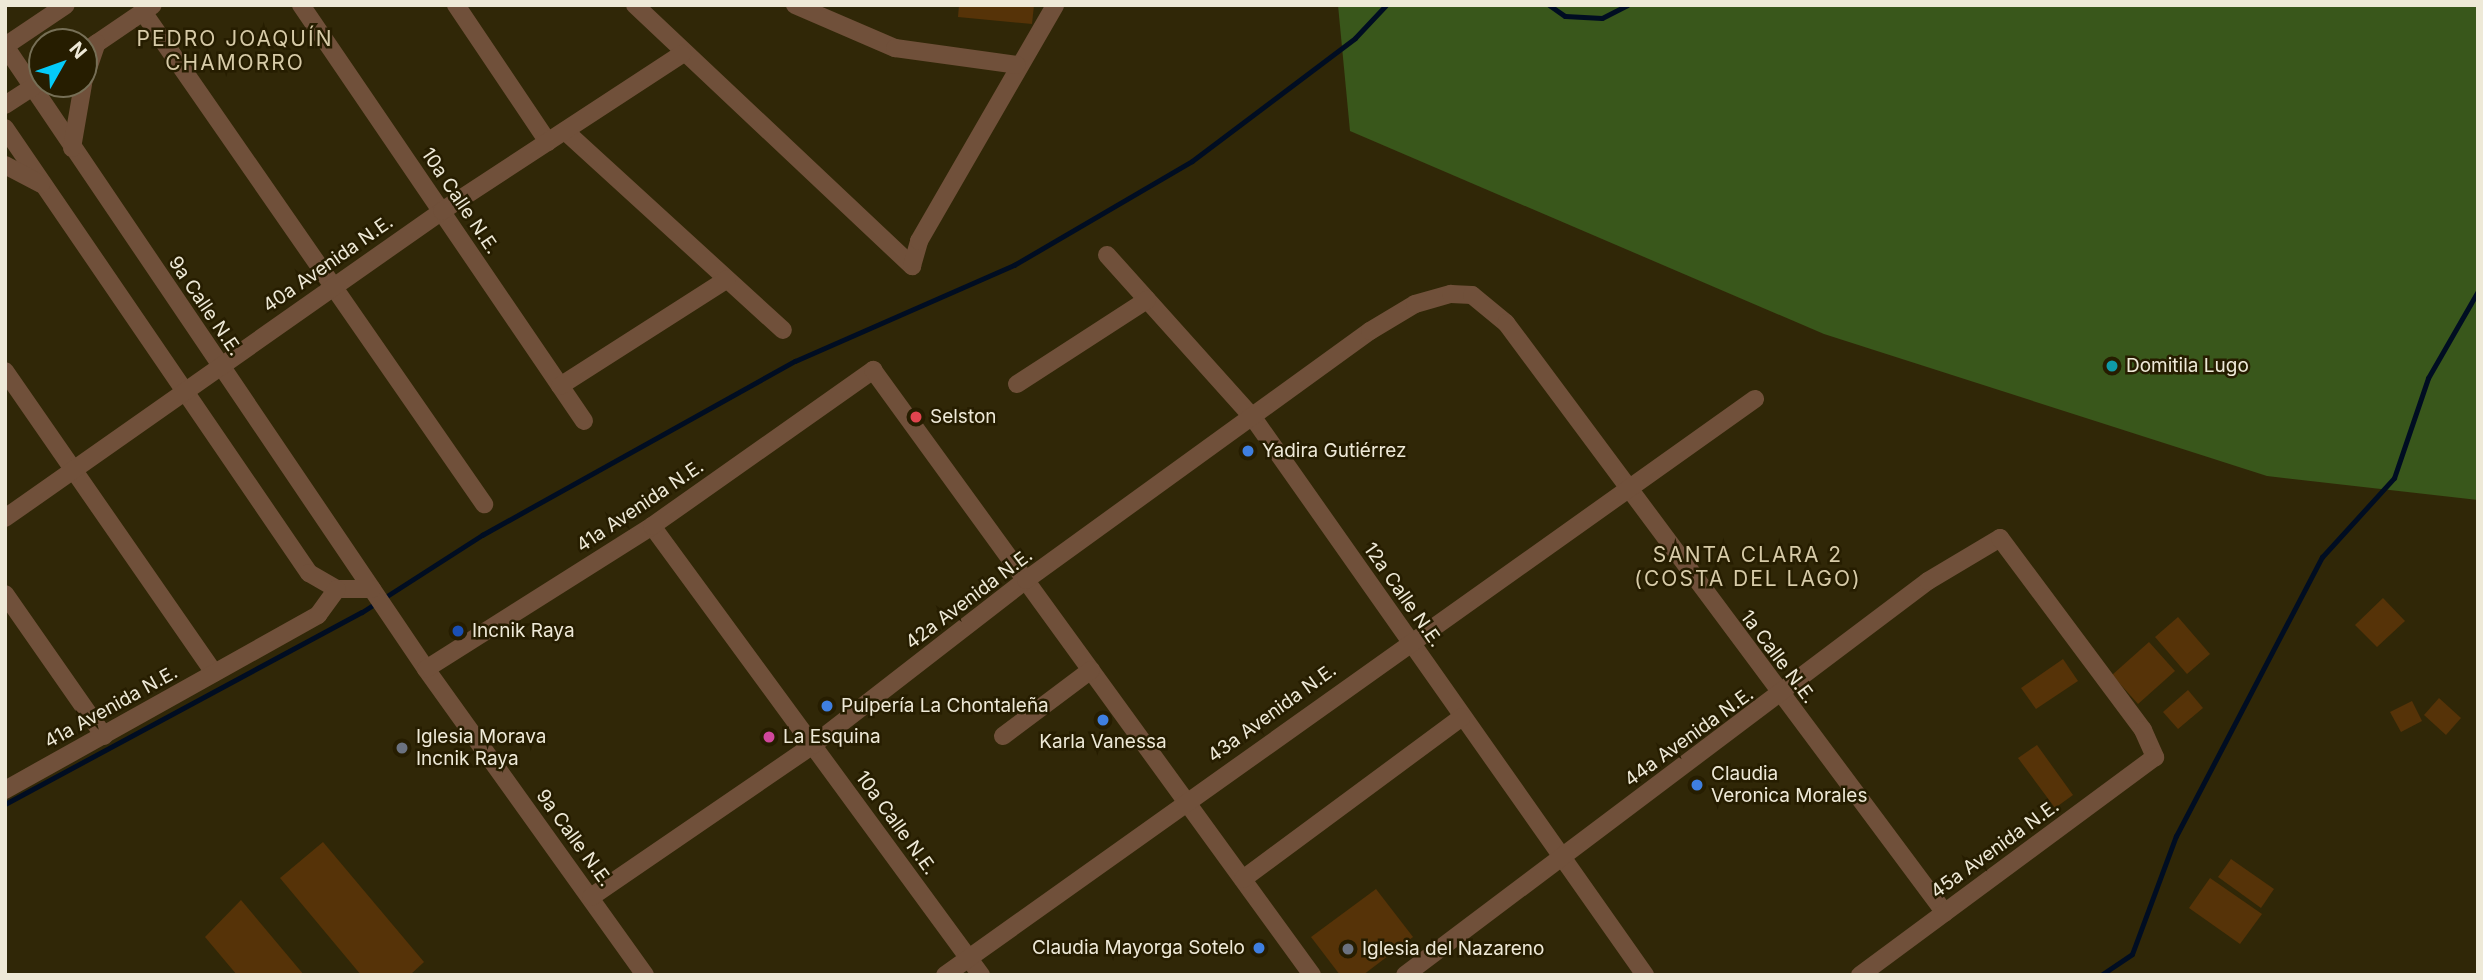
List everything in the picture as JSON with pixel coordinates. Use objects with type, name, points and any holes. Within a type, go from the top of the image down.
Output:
[{"type":"street","points":[[5,46],[66,5]]},
{"type":"street","name":"10a Calle N.E.","points":[[301,5],[584,421]]},
{"type":"street","points":[[456,5],[548,142]]},
{"type":"street","points":[[635,5],[682,54],[912,266],[919,241],[1017,65],[1055,5]]},
{"type":"street","points":[[795,5],[895,48],[1017,65]]},
{"type":"street","points":[[98,43],[148,9],[332,288],[484,504]]},
{"type":"street","name":"9a Calle N.E.","points":[[5,46],[28,73]]},
{"type":"street","name":"40a Avenida N.E.","points":[[5,518],[442,211],[682,54]]},
{"type":"street","points":[[5,105],[28,90]]},
{"type":"street","name":"9a Calle N.E.","points":[[45,98],[72,148],[426,670],[645,975]]},
{"type":"street","points":[[72,148],[80,98]]},
{"type":"street","points":[[5,128],[309,573],[337,589],[377,596]]},
{"type":"street","points":[[565,131],[783,330]]},
{"type":"street","points":[[5,165],[47,188]]},
{"type":"street","name":"12a Calle N.E.","points":[[1107,255],[1254,419],[1645,975]]},
{"type":"street","points":[[560,386],[727,279]]},
{"type":"street","name":"1a Calle N.E.","points":[[1370,331],[1415,304],[1451,294],[1472,295],[1506,323],[1625,488],[1945,913]]},
{"type":"street","points":[[1017,384],[1147,300]]},
{"type":"street","name":"42a Avenida N.E.","points":[[591,897],[813,745],[1026,580],[1254,419],[1370,331]]},
{"type":"street","name":"41a Avenida N.E.","points":[[426,670],[652,526],[873,370],[1026,580]]},
{"type":"street","points":[[5,371],[214,674]]},
{"type":"street","name":"43a Avenida N.E.","points":[[945,975],[1408,640],[1755,399]]},
{"type":"street","name":"10a Calle N.E.","points":[[652,526],[981,975]]},
{"type":"street","name":"44a Avenida N.E.","points":[[1405,975],[1559,856],[1780,696],[1928,581],[2000,538],[2143,730],[2155,757]]},
{"type":"street","points":[[1026,580],[1312,975]]},
{"type":"street","name":"41a Avenida N.E.","points":[[5,790],[318,615],[337,589]]},
{"type":"street","points":[[5,594],[104,736]]},
{"type":"street","points":[[1003,736],[1091,670]]},
{"type":"street","points":[[1242,879],[1462,717]]},
{"type":"street","name":"45a Avenida N.E.","points":[[1860,975],[2155,757]]},
{"type":"green space","points":[[1338,5],[2478,5],[2478,500],[2267,476],[1824,334],[1350,131]]},
{"type":"building","points":[[959,5],[1034,5],[1032,24],[958,17]]},
{"type":"building","points":[[2383,598],[2405,621],[2377,647],[2355,625]]},
{"type":"building","points":[[2178,617],[2210,654],[2187,674],[2155,637]]},
{"type":"building","points":[[2149,642],[2175,671],[2138,704],[2112,675]]},
{"type":"building","points":[[2063,659],[2078,681],[2036,709],[2021,688]]},
{"type":"building","points":[[2188,690],[2203,708],[2178,729],[2163,712]]},
{"type":"building","points":[[2439,698],[2461,718],[2446,735],[2424,715]]},
{"type":"building","points":[[2412,701],[2422,721],[2401,732],[2390,712]]},
{"type":"building","points":[[2037,745],[2073,795],[2055,808],[2018,758]]},
{"type":"building","points":[[323,842],[424,962],[410,975],[361,975],[280,878]]},
{"type":"building","points":[[2231,859],[2274,889],[2261,908],[2218,877]]},
{"type":"building","points":[[2210,878],[2262,914],[2240,944],[2189,908]]},
{"type":"building","points":[[1376,889],[1413,937],[1363,975],[1340,975],[1311,937]]},
{"type":"building","points":[[241,900],[304,975],[237,975],[205,937]]},
{"type":"waterway","points":[[5,804],[362,612],[482,535],[795,361],[1014,265],[1192,161],[1355,38],[1386,5]]},
{"type":"waterway","points":[[1549,5],[1565,16],[1602,18],[1627,5]]},
{"type":"waterway","points":[[2101,975],[2132,954],[2176,836],[2322,557],[2394,478],[2428,378],[2478,291]]},
{"type":"place","name":"Domitila Lugo","points":[[2112,366]]},
{"type":"place","name":"Selston","points":[[916,417]]},
{"type":"place","name":"Yadira Gutiérrez","points":[[1248,451]]},
{"type":"place","name":"Incnik Raya","points":[[458,631]]},
{"type":"place","name":"Pulpería La Chontaleña","points":[[827,706]]},
{"type":"place","name":"Karla Vanessa","points":[[1103,720]]},
{"type":"place","name":"La Esquina","points":[[769,737]]},
{"type":"place","name":"Iglesia Morava Incnik Raya","points":[[402,748]]},
{"type":"place","name":"Claudia Veronica Morales","points":[[1697,785]]},
{"type":"place","name":"Claudia Mayorga Sotelo","points":[[1259,948]]},
{"type":"place","name":"Iglesia del Nazareno","points":[[1348,949]]},
{"type":"district","name":"PEDRO JOAQUÍN CHAMORRO","points":[[235,51]]},
{"type":"district","name":"SANTA CLARA 2 (COSTA DEL LAGO)","points":[[1748,567]]}]
